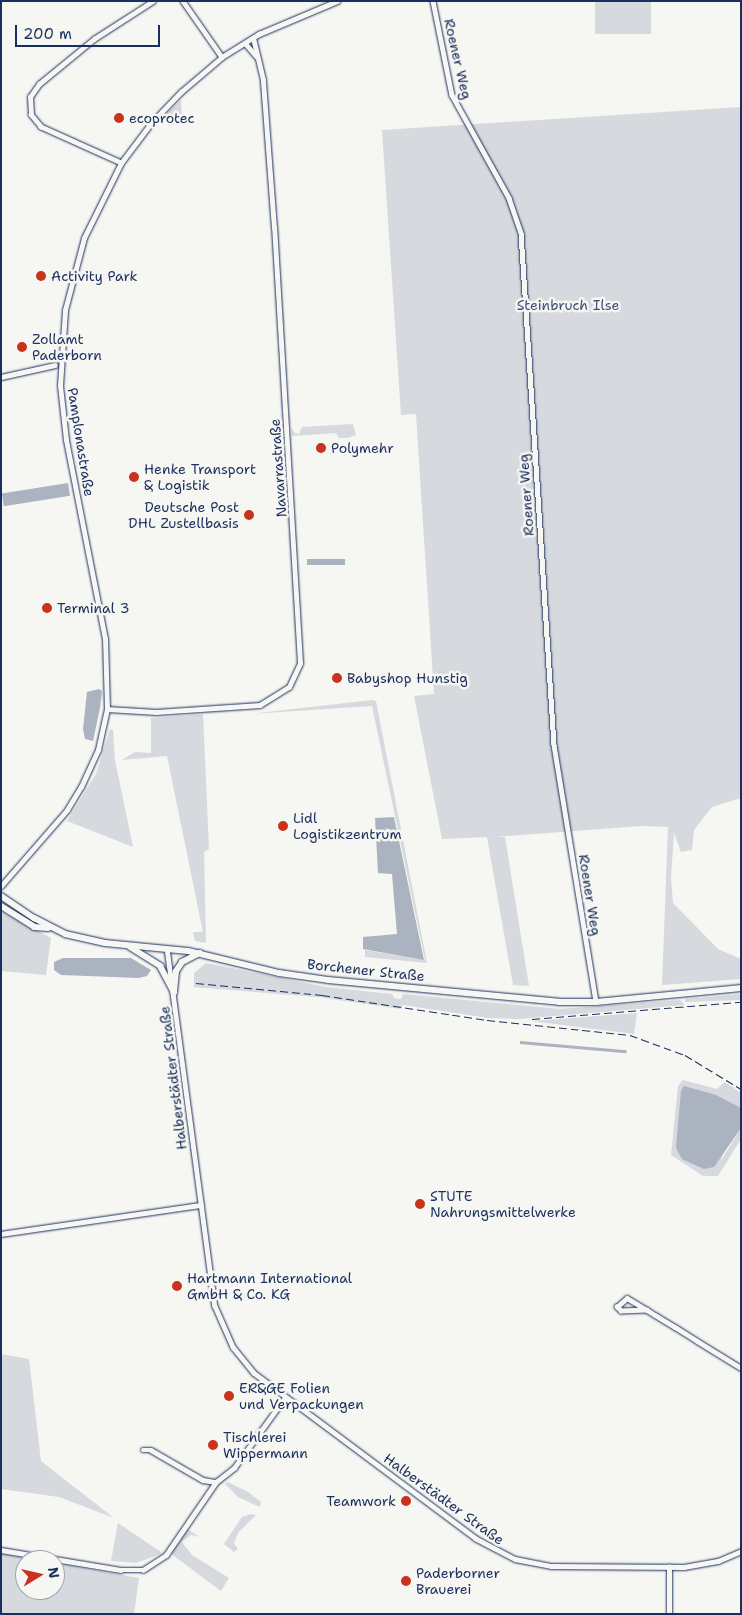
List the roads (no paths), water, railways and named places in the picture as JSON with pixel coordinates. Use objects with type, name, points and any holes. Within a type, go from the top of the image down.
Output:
[{"type":"main road","name":"Borchener Straße","points":[[1,896],[51,928],[105,943],[167,948],[200,953],[279,973],[328,980],[559,1002],[596,1002],[741,988]]},
{"type":"main road","points":[[1,906],[34,926],[51,928]]},
{"type":"main road","points":[[127,945],[160,966],[174,992]]},
{"type":"main road","points":[[174,992],[176,971],[182,962],[200,953]]},
{"type":"street","points":[[122,163],[41,127],[31,115],[30,97],[39,84],[94,39],[153,1]]},
{"type":"street","points":[[183,1],[222,57]]},
{"type":"street","name":"Roener Weg","points":[[433,1],[452,95],[509,198],[521,233],[554,745],[596,1002]]},
{"type":"street","name":"Pamplonastraße","points":[[1,886],[67,810],[81,787],[98,750],[107,709],[105,639],[64,428],[60,359],[65,310],[80,249],[94,214],[122,163],[166,106],[222,57],[288,19],[334,2]]},
{"type":"street","name":"Navarrastraße","points":[[107,709],[156,712],[260,705],[289,688],[300,663],[274,228],[263,80],[253,38]]},
{"type":"street","name":"Navarrastraße","points":[[245,43],[257,58]]},
{"type":"street","points":[[2,376],[55,365]]},
{"type":"street","name":"Halberstädter Straße","points":[[167,948],[212,1292],[221,1322],[245,1364],[284,1399],[501,1554],[543,1565],[669,1567],[710,1563],[741,1551]]},
{"type":"street","points":[[1,1234],[201,1205]]},
{"type":"street","points":[[647,1310],[621,1311],[617,1307],[627,1298],[647,1310],[741,1368]]},
{"type":"street","points":[[1,1550],[120,1570],[143,1570],[166,1555],[216,1482],[231,1471],[284,1399]]},
{"type":"street","points":[[143,1450],[151,1450],[202,1480],[216,1482]]},
{"type":"street","points":[[669,1567],[669,1614]]},
{"type":"railway","points":[[196,983],[322,995],[487,1020],[630,1035],[685,1055],[741,1089]]},
{"type":"railway","points":[[532,1019],[741,1002]]},
{"type":"place","name":"ecoprotec","points":[[119,118]]},
{"type":"place","name":"Activity Park","points":[[41,276]]},
{"type":"place","name":"Zollamt Paderborn","points":[[22,347]]},
{"type":"place","name":"Polymehr","points":[[321,448]]},
{"type":"place","name":"Henke Transport & Logistik","points":[[134,477]]},
{"type":"place","name":"Deutsche Post DHL Zustellbasis","points":[[249,515]]},
{"type":"place","name":"Terminal 3","points":[[47,608]]},
{"type":"place","name":"Babyshop Hunstig","points":[[337,678]]},
{"type":"place","name":"Lidl Logistikzentrum","points":[[283,826]]},
{"type":"place","name":"STUTE Nahrungsmittelwerke","points":[[420,1204]]},
{"type":"place","name":"Hartmann International GmbH & Co. KG","points":[[177,1286]]},
{"type":"place","name":"ER&GE Folien und Verpackungen","points":[[229,1396]]},
{"type":"place","name":"Tischlerei Wippermann","points":[[213,1445]]},
{"type":"place","name":"Teamwork","points":[[406,1501]]},
{"type":"place","name":"Paderborner Brauerei","points":[[406,1581]]},
{"type":"park label","name":"Steinbruch Ilse","points":[[568,305]]}]
